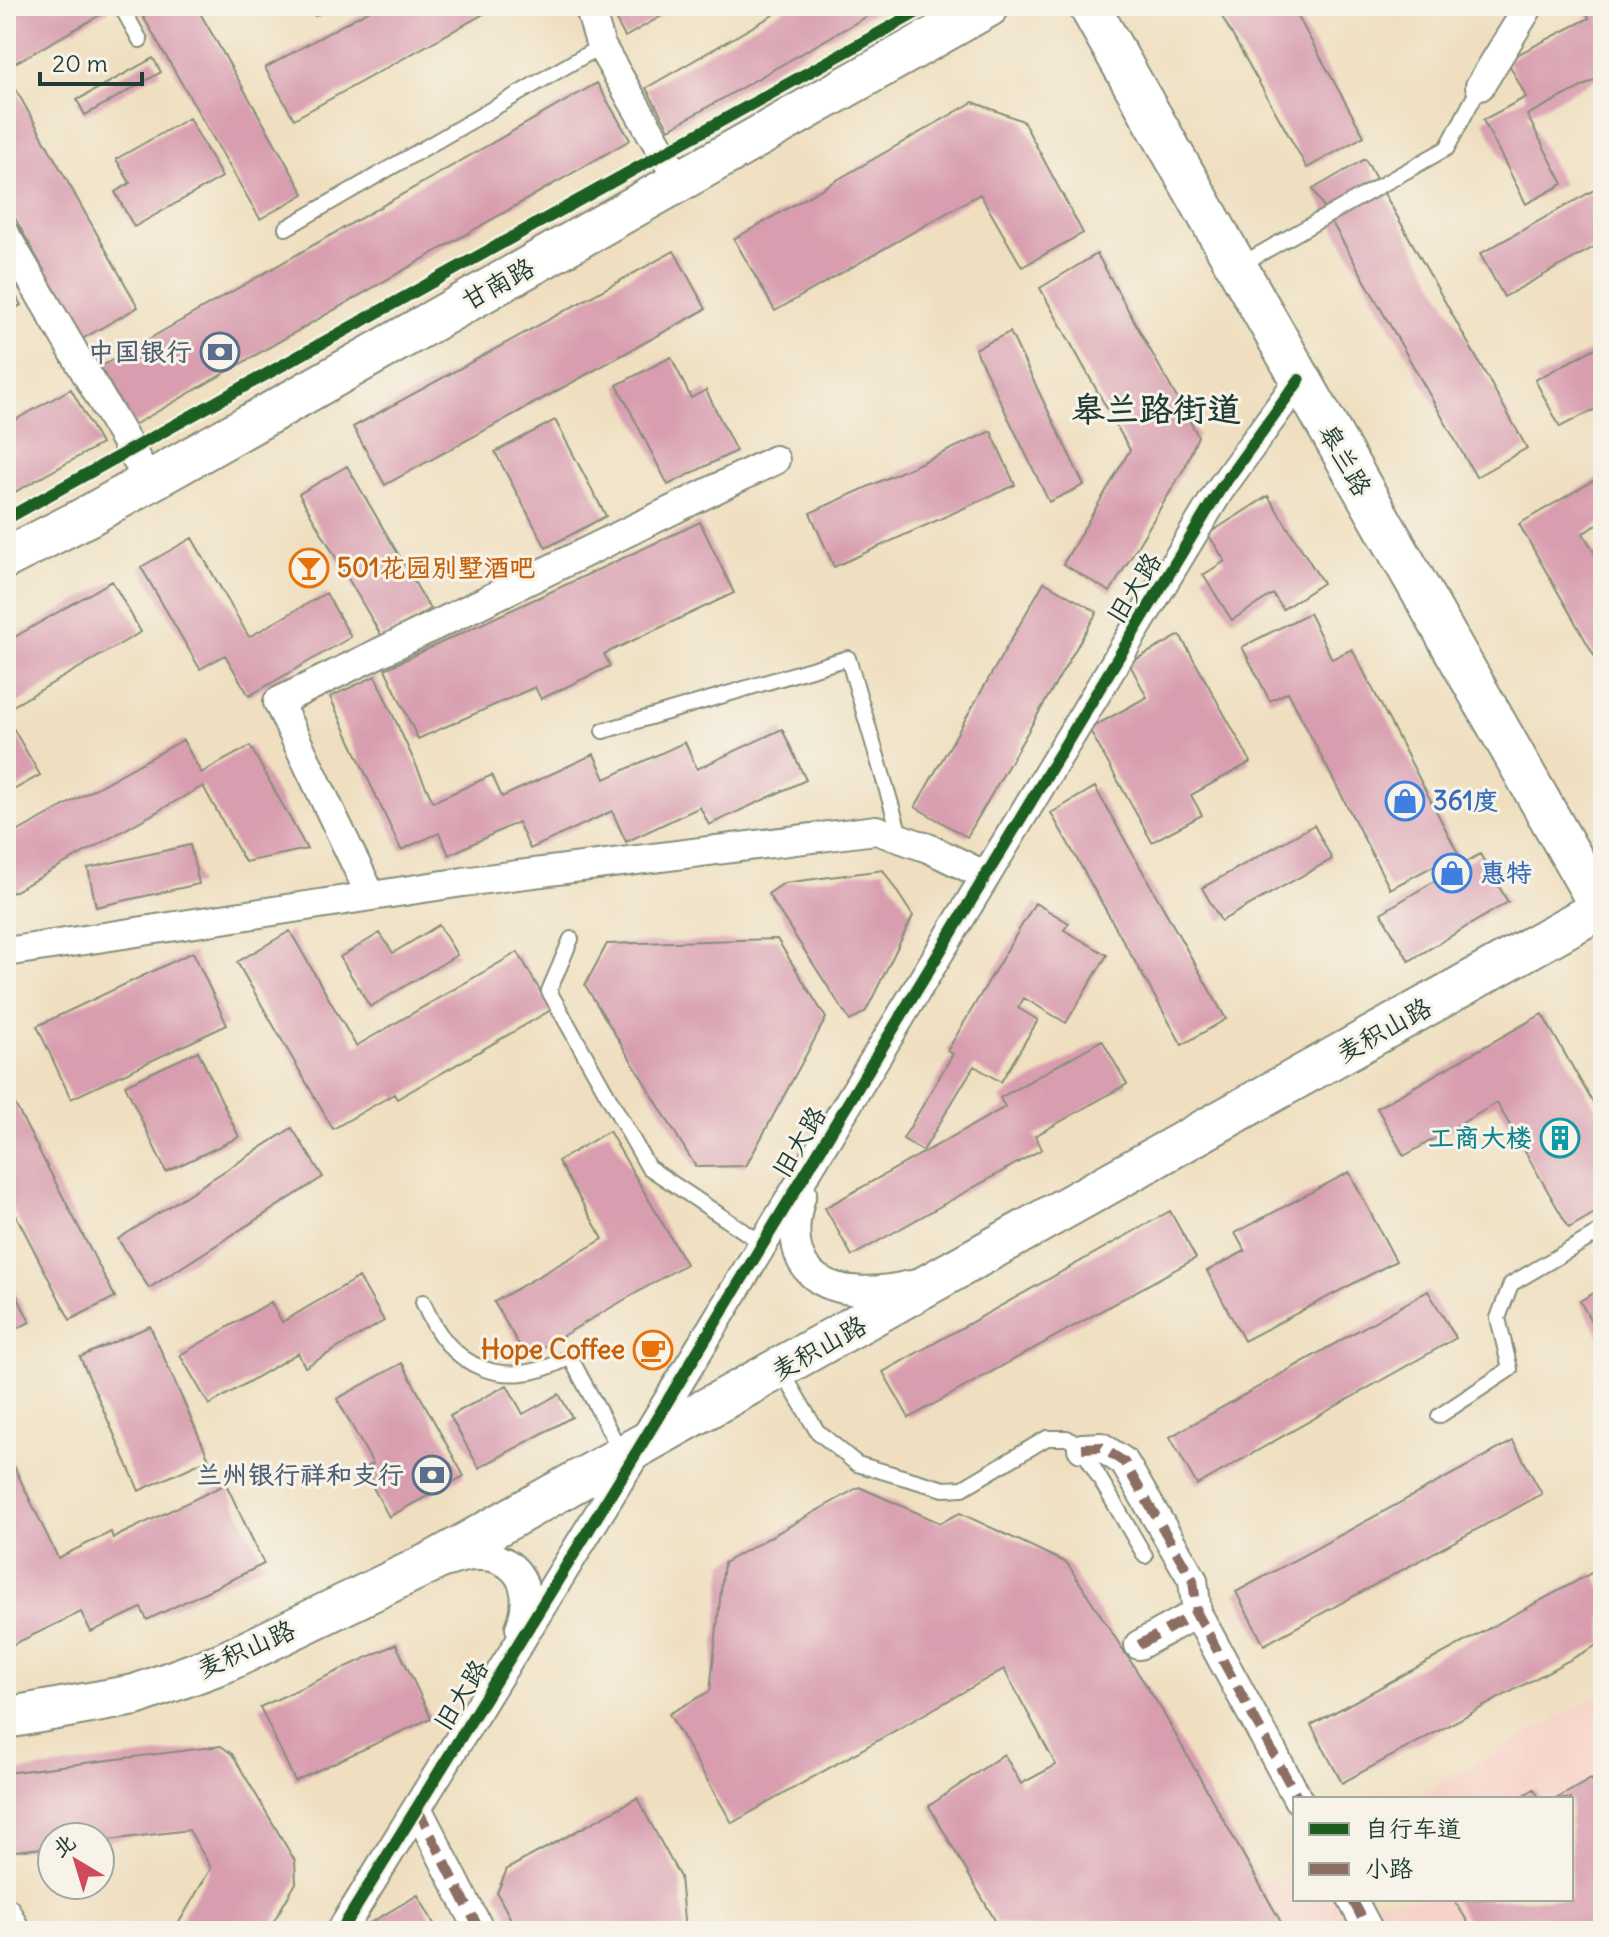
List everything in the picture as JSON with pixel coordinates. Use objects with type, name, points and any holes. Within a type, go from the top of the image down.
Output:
[{"type":"street","points":[[589,6],[601,46],[679,181]]},
{"type":"street","name":"甘南路","points":[[6,558],[149,481],[989,6]]},
{"type":"street","name":"皋兰路","points":[[1089,6],[1602,909]]},
{"type":"street","points":[[1480,86],[1529,6]]},
{"type":"street","points":[[6,236],[149,481]]},
{"type":"street","name":"旧大路","points":[[341,1931],[505,1666],[631,1454],[828,1138],[1219,491],[1299,380]]},
{"type":"street","points":[[371,896],[278,702],[775,460]]},
{"type":"street","points":[[6,952],[371,896],[876,830],[986,876]]},
{"type":"street","name":"麦积山路","points":[[6,1718],[135,1695],[225,1662],[436,1560],[631,1454],[1602,909]]},
{"type":"street","points":[[828,1138],[805,1183],[794,1218],[793,1239],[804,1262],[819,1282],[843,1291],[866,1294],[941,1274],[985,1255]]},
{"type":"street","points":[[1082,1448],[1101,1447],[1124,1462],[1193,1580],[1197,1613],[1297,1797]]},
{"type":"street","points":[[370,1591],[463,1556],[488,1556],[508,1564],[520,1575],[528,1601],[505,1666]]},
{"type":"street","points":[[1139,1645],[1197,1613]]},
{"type":"street","points":[[417,1808],[480,1931]]},
{"type":"street","points":[[1353,1901],[1369,1931]]},
{"type":"street","points":[[6,1912],[16,1931]]},
{"type":"lane","points":[[121,6],[140,40]]},
{"type":"lane","points":[[286,228],[601,46]]},
{"type":"lane","points":[[1236,268],[1447,148],[1480,86]]},
{"type":"lane","points":[[603,731],[848,658],[902,839]]},
{"type":"lane","points":[[571,939],[549,991],[648,1167],[763,1244]]},
{"type":"lane","points":[[1439,1416],[1510,1369],[1498,1318],[1511,1284],[1603,1230]]},
{"type":"lane","points":[[423,1302],[433,1328],[451,1350],[474,1365],[501,1373],[529,1373],[570,1357],[631,1454]]},
{"type":"lane","points":[[781,1370],[817,1431],[857,1464],[944,1489],[963,1488],[1047,1438],[1067,1438],[1082,1448],[1145,1556]]},
{"type":"shaded area","points":[[1603,1692],[1603,1931],[1283,1931],[1257,1883],[1293,1864],[1293,1901],[1573,1901],[1573,1797],[1415,1797]]},
{"type":"building","points":[[6,6],[106,6],[109,10],[6,68]]},
{"type":"building","points":[[137,6],[196,6],[304,194],[260,219]]},
{"type":"building","points":[[309,6],[333,6],[315,16]]},
{"type":"building","points":[[377,6],[498,6],[294,119],[265,68]]},
{"type":"building","points":[[608,6],[679,6],[625,37]]},
{"type":"building","points":[[789,6],[885,6],[669,129],[646,88]]},
{"type":"building","points":[[1216,6],[1292,6],[1364,136],[1307,168]]},
{"type":"building","points":[[1583,6],[1603,6],[1603,18],[1599,19],[1603,26],[1603,76],[1527,115],[1563,184],[1526,204],[1483,120],[1526,97],[1507,60],[1589,18]]},
{"type":"building","points":[[153,58],[161,72],[85,115],[77,100]]},
{"type":"building","points":[[6,72],[138,307],[82,339],[6,202]]},
{"type":"building","points":[[597,83],[630,140],[134,425],[100,367]]},
{"type":"building","points":[[973,102],[1023,121],[1083,233],[1022,267],[980,194],[775,311],[734,239]]},
{"type":"building","points":[[189,118],[222,177],[134,227],[115,192],[130,183],[116,159]]},
{"type":"building","points":[[1365,159],[1527,448],[1476,477],[1313,189]]},
{"type":"building","points":[[1603,185],[1603,242],[1504,297],[1480,254]]},
{"type":"building","points":[[674,251],[706,309],[385,485],[353,427]]},
{"type":"building","points":[[1097,254],[1198,436],[1185,467],[1110,592],[1063,564],[1130,450],[1040,288]]},
{"type":"building","points":[[6,279],[21,305],[6,313]]},
{"type":"building","points":[[1010,332],[1084,485],[1049,502],[975,349]]},
{"type":"building","points":[[1603,344],[1603,405],[1560,427],[1535,380]]},
{"type":"building","points":[[671,357],[691,398],[706,390],[736,451],[668,485],[617,385]]},
{"type":"building","points":[[71,389],[101,444],[6,497],[6,425]]},
{"type":"building","points":[[555,420],[606,516],[546,548],[495,452]]},
{"type":"building","points":[[991,431],[1015,485],[834,567],[810,513]]},
{"type":"building","points":[[347,466],[430,609],[382,637],[299,494]]},
{"type":"building","points":[[1603,475],[1603,522],[1583,533],[1603,568],[1603,671],[1519,524]]},
{"type":"building","points":[[1268,496],[1323,583],[1283,609],[1273,594],[1232,620],[1203,575],[1225,561],[1208,534]]},
{"type":"building","points":[[700,522],[734,593],[604,654],[610,666],[541,699],[535,687],[418,739],[385,669]]},
{"type":"building","points":[[192,538],[249,637],[326,593],[351,637],[249,696],[225,655],[200,669],[141,567]]},
{"type":"building","points":[[112,581],[141,632],[6,710],[6,642]]},
{"type":"building","points":[[1044,582],[1097,612],[967,837],[915,807]]},
{"type":"building","points":[[1309,613],[1332,659],[1352,649],[1458,853],[1390,889],[1288,692],[1270,701],[1242,647]]},
{"type":"building","points":[[1180,635],[1251,762],[1191,795],[1202,815],[1152,842],[1089,729],[1147,697],[1129,663]]},
{"type":"building","points":[[375,676],[433,802],[492,775],[502,797],[594,754],[605,779],[685,742],[697,769],[782,729],[806,780],[709,825],[700,807],[626,842],[612,811],[530,849],[518,822],[449,855],[439,833],[401,850],[330,697]]},
{"type":"building","points":[[6,716],[40,775],[6,794]]},
{"type":"building","points":[[183,740],[201,773],[250,746],[307,849],[245,862],[203,786],[6,896],[6,838]]},
{"type":"building","points":[[1095,787],[1226,1019],[1182,1045],[1051,813]]},
{"type":"building","points":[[1314,825],[1332,859],[1221,921],[1202,888]]},
{"type":"building","points":[[190,845],[199,884],[96,907],[88,868]]},
{"type":"building","points":[[1480,854],[1508,902],[1409,961],[1381,913]]},
{"type":"building","points":[[883,870],[913,916],[866,1011],[850,1021],[768,894],[784,883]]},
{"type":"building","points":[[1035,903],[1069,923],[1064,930],[1107,955],[1066,1023],[1024,998],[1018,1008],[1038,1020],[1001,1082],[974,1066],[923,1151],[903,1139],[953,1054],[947,1051]]},
{"type":"building","points":[[439,925],[457,955],[370,1007],[340,957],[380,933],[393,953]]},
{"type":"building","points":[[290,931],[356,1046],[518,952],[551,1010],[397,1099],[394,1094],[333,1129],[237,962]]},
{"type":"building","points":[[777,939],[826,1018],[746,1166],[696,1167],[585,985],[607,944]]},
{"type":"building","points":[[193,952],[227,1025],[71,1099],[37,1026]]},
{"type":"building","name":"工商大楼","points":[[1542,1014],[1603,1120],[1603,1208],[1569,1228],[1497,1103],[1404,1156],[1377,1108]]},
{"type":"building","points":[[1102,1040],[1127,1084],[1035,1136],[1042,1149],[852,1256],[825,1208],[1005,1107],[1000,1098]]},
{"type":"building","points":[[198,1051],[239,1137],[166,1172],[125,1085]]},
{"type":"building","points":[[6,1087],[115,1297],[70,1320],[6,1196]]},
{"type":"building","points":[[292,1128],[323,1177],[149,1288],[118,1239]]},
{"type":"building","points":[[609,1131],[686,1264],[526,1357],[494,1302],[603,1239],[558,1161]]},
{"type":"building","points":[[1349,1172],[1396,1261],[1244,1341],[1207,1271],[1245,1251],[1235,1233]]},
{"type":"building","points":[[1170,1211],[1196,1258],[909,1418],[883,1372]]},
{"type":"building","points":[[359,1277],[384,1321],[305,1367],[298,1353],[209,1405],[180,1355],[271,1302],[282,1322]]},
{"type":"building","points":[[6,1279],[30,1322],[6,1334]]},
{"type":"building","points":[[1603,1288],[1603,1343],[1580,1301]]},
{"type":"building","points":[[1428,1291],[1456,1338],[1197,1485],[1170,1437]]},
{"type":"building","points":[[150,1326],[209,1459],[139,1491],[80,1357]]},
{"type":"building","points":[[402,1363],[464,1476],[389,1517],[363,1469],[373,1464],[337,1399]]},
{"type":"building","points":[[507,1385],[523,1414],[559,1394],[572,1417],[479,1468],[450,1416]]},
{"type":"building","points":[[1513,1441],[1542,1494],[1264,1645],[1236,1592]]},
{"type":"building","points":[[6,1450],[58,1558],[111,1532],[113,1538],[226,1484],[264,1564],[147,1620],[141,1608],[91,1632],[81,1612],[6,1648]]},
{"type":"building","points":[[859,1487],[940,1523],[960,1513],[1067,1563],[1160,1707],[1286,1931],[1044,1931],[996,1922],[929,1806],[1004,1754],[1021,1784],[1056,1765],[1004,1669],[732,1823],[669,1714],[710,1691],[724,1563]]},
{"type":"building","points":[[1593,1572],[1603,1590],[1603,1642],[1342,1783],[1311,1725]]},
{"type":"building","points":[[396,1644],[431,1718],[295,1781],[260,1707]]},
{"type":"building","points":[[221,1746],[232,1754],[295,1861],[296,1883],[268,1931],[174,1931],[211,1868],[189,1830],[116,1839],[116,1821],[36,1821],[36,1849],[6,1852],[6,1773]]},
{"type":"building","points":[[1591,1779],[1603,1796],[1603,1931],[1473,1931],[1455,1901],[1573,1901],[1573,1797],[1560,1797]]},
{"type":"building","points":[[1534,1789],[1539,1797],[1521,1797]]},
{"type":"building","points":[[637,1798],[680,1877],[685,1931],[517,1931],[497,1893],[507,1869]]},
{"type":"building","points":[[418,1895],[438,1931],[375,1931],[370,1923]]},
{"type":"marked path","points":[[1082,1448],[1101,1447],[1124,1462],[1193,1580],[1197,1613],[1297,1797]]},
{"type":"marked path","points":[[1139,1645],[1197,1613]]},
{"type":"marked path","points":[[417,1808],[480,1931]]},
{"type":"marked path","points":[[1353,1901],[1369,1931]]},
{"type":"cycle path","points":[[6,519],[928,6]]},
{"type":"cycle path","points":[[341,1931],[638,1450],[1219,491],[1299,380]]},
{"type":"place","name":"中国银行","points":[[220,352]]},
{"type":"place","name":"501花园别墅酒吧","points":[[309,568]]},
{"type":"place","name":"361度","points":[[1405,801]]},
{"type":"place","name":"惠特","points":[[1452,873]]},
{"type":"place","name":"工商大楼","points":[[1560,1138]]},
{"type":"place","name":"Hope Coffee","points":[[653,1350]]},
{"type":"place","name":"兰州银行祥和支行","points":[[432,1475]]},
{"type":"district","name":"皋兰路街道","points":[[1156,409]]}]
